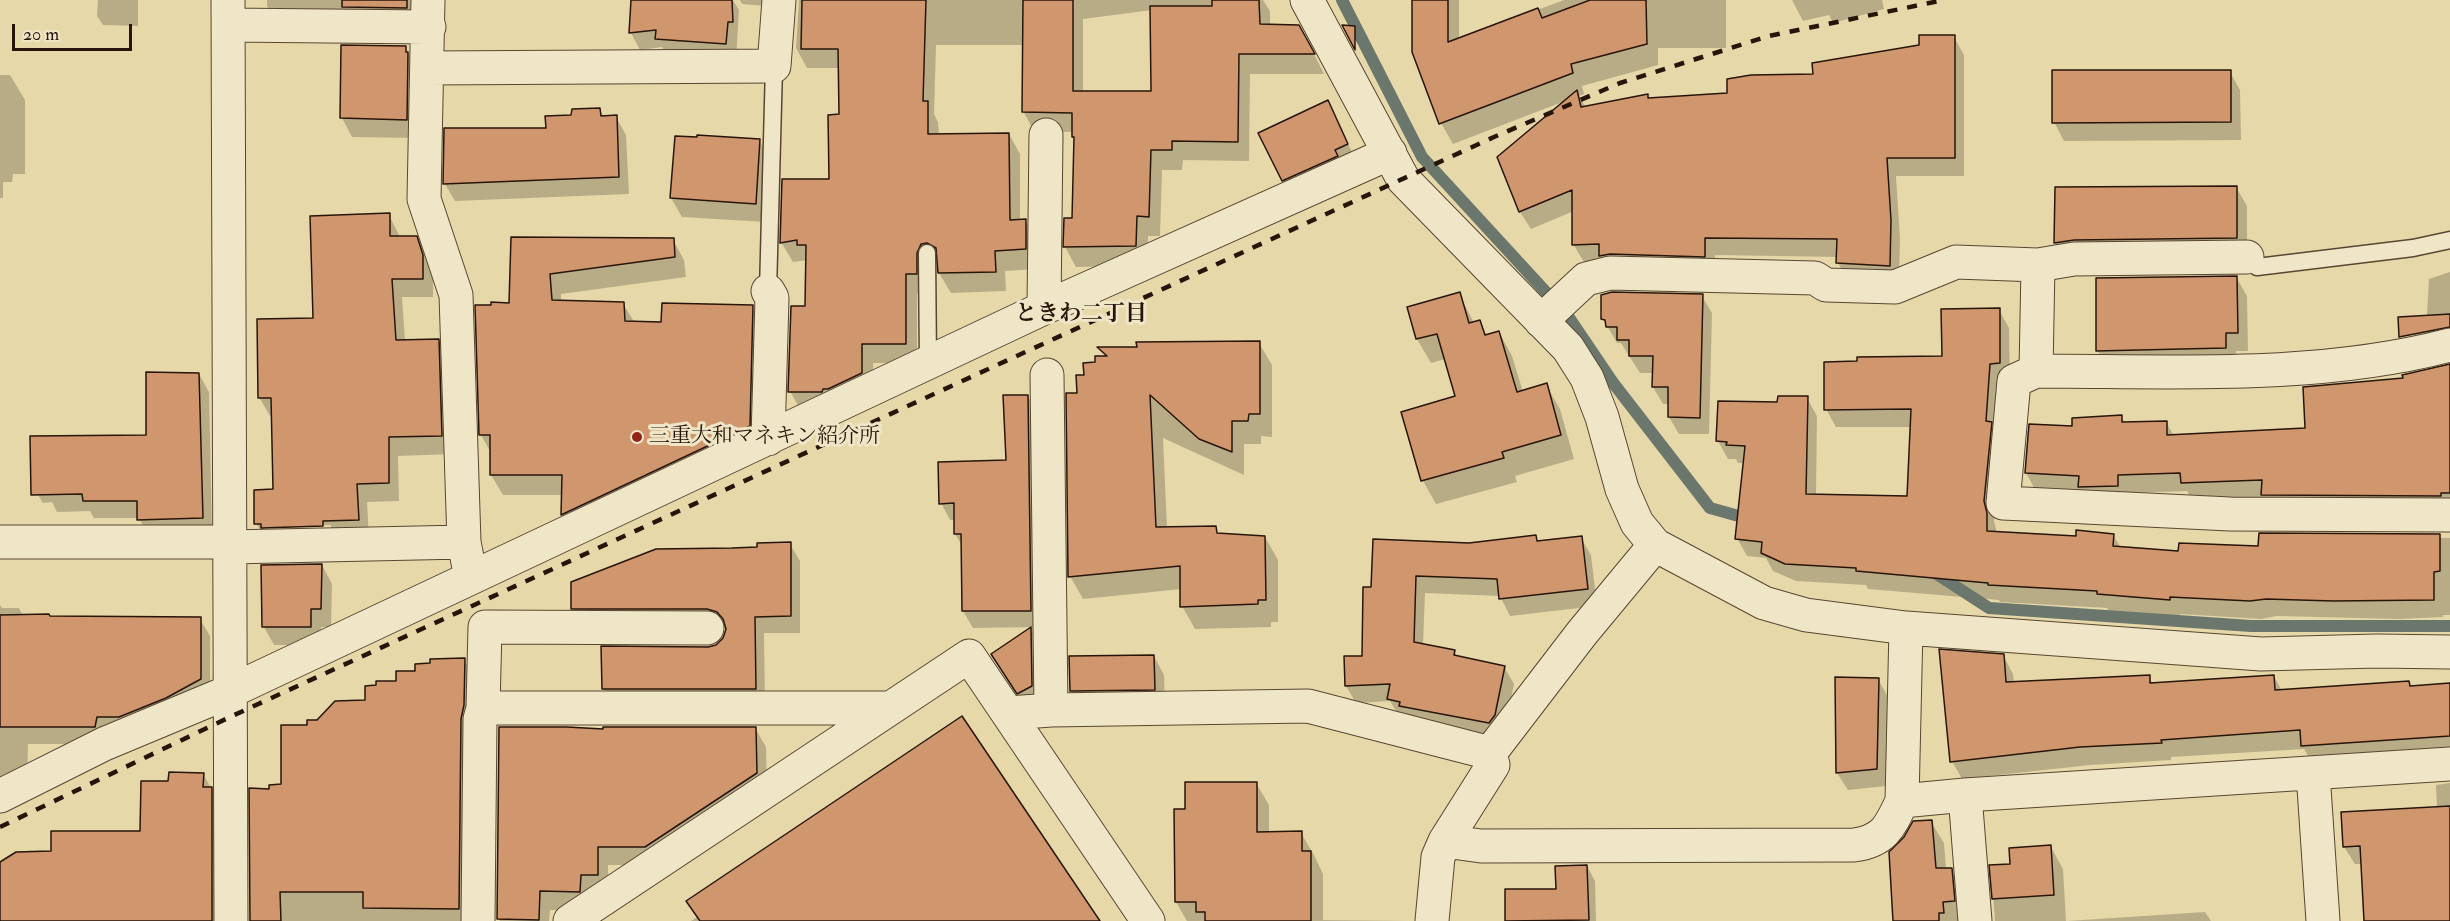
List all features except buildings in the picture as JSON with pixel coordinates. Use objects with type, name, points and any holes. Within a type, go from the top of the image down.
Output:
[{"type":"street","points":[[428,68],[774,66],[779,0]]},
{"type":"street","points":[[1307,0],[1403,179],[1568,348],[1587,378],[1602,417],[1622,489],[1637,523],[1655,545],[1764,603],[1806,615],[1906,628],[2261,654],[2450,652]]},
{"type":"street","points":[[231,921],[228,12],[429,14],[424,199],[456,295],[464,542],[471,578]]},
{"type":"street","points":[[1044,308],[1046,135]]},
{"type":"street","points":[[0,796],[104,744],[231,691],[1044,308],[1390,153]]},
{"type":"street","points":[[1542,320],[1586,279],[1610,273],[1815,278],[1826,285],[1895,287],[1956,262],[2038,265],[2074,259],[2247,257]]},
{"type":"street","points":[[2036,371],[2038,265]]},
{"type":"street","points":[[768,291],[772,298],[768,439]]},
{"type":"street","points":[[2450,345],[2410,356],[2257,371],[2036,371],[2014,381],[2002,503],[2230,514],[2450,515]]},
{"type":"street","points":[[1047,375],[1051,710]]},
{"type":"street","points":[[0,542],[230,545],[464,542]]},
{"type":"street","points":[[1490,753],[1582,633],[1655,545]]},
{"type":"street","points":[[478,921],[480,719],[483,708],[485,627],[707,628]]},
{"type":"street","points":[[1445,841],[1481,846],[1854,845],[1871,843],[1886,831],[1902,801],[1906,628]]},
{"type":"street","points":[[570,921],[969,656],[1010,713],[1148,921]]},
{"type":"street","points":[[1010,713],[1051,710],[1308,706],[1490,753]]},
{"type":"street","points":[[483,708],[889,708]]},
{"type":"street","points":[[1432,921],[1438,857],[1445,841],[1493,765],[1490,753]]},
{"type":"street","points":[[1902,801],[2450,764]]},
{"type":"street","points":[[2313,773],[2323,921]]},
{"type":"street","points":[[1965,795],[1975,921]]},
{"type":"lane","points":[[768,291],[774,66]]},
{"type":"lane","points":[[2247,257],[2257,267],[2413,248],[2450,240]]},
{"type":"lane","points":[[927,253],[928,363]]},
{"type":"waterway","points":[[1342,0],[1422,157],[1568,316],[1614,384],[1710,508],[1753,520]]},
{"type":"waterway","points":[[1932,571],[1989,608],[2251,626],[2450,626]]},
{"type":"railway","points":[[0,827],[230,717],[1494,137],[1620,83],[1769,36],[1944,0]]},
{"type":"place","name":"三重大和マネキン紹介所","points":[[637,437]]},
{"type":"district","name":"ときわ二丁目","points":[[1081,315]]}]
